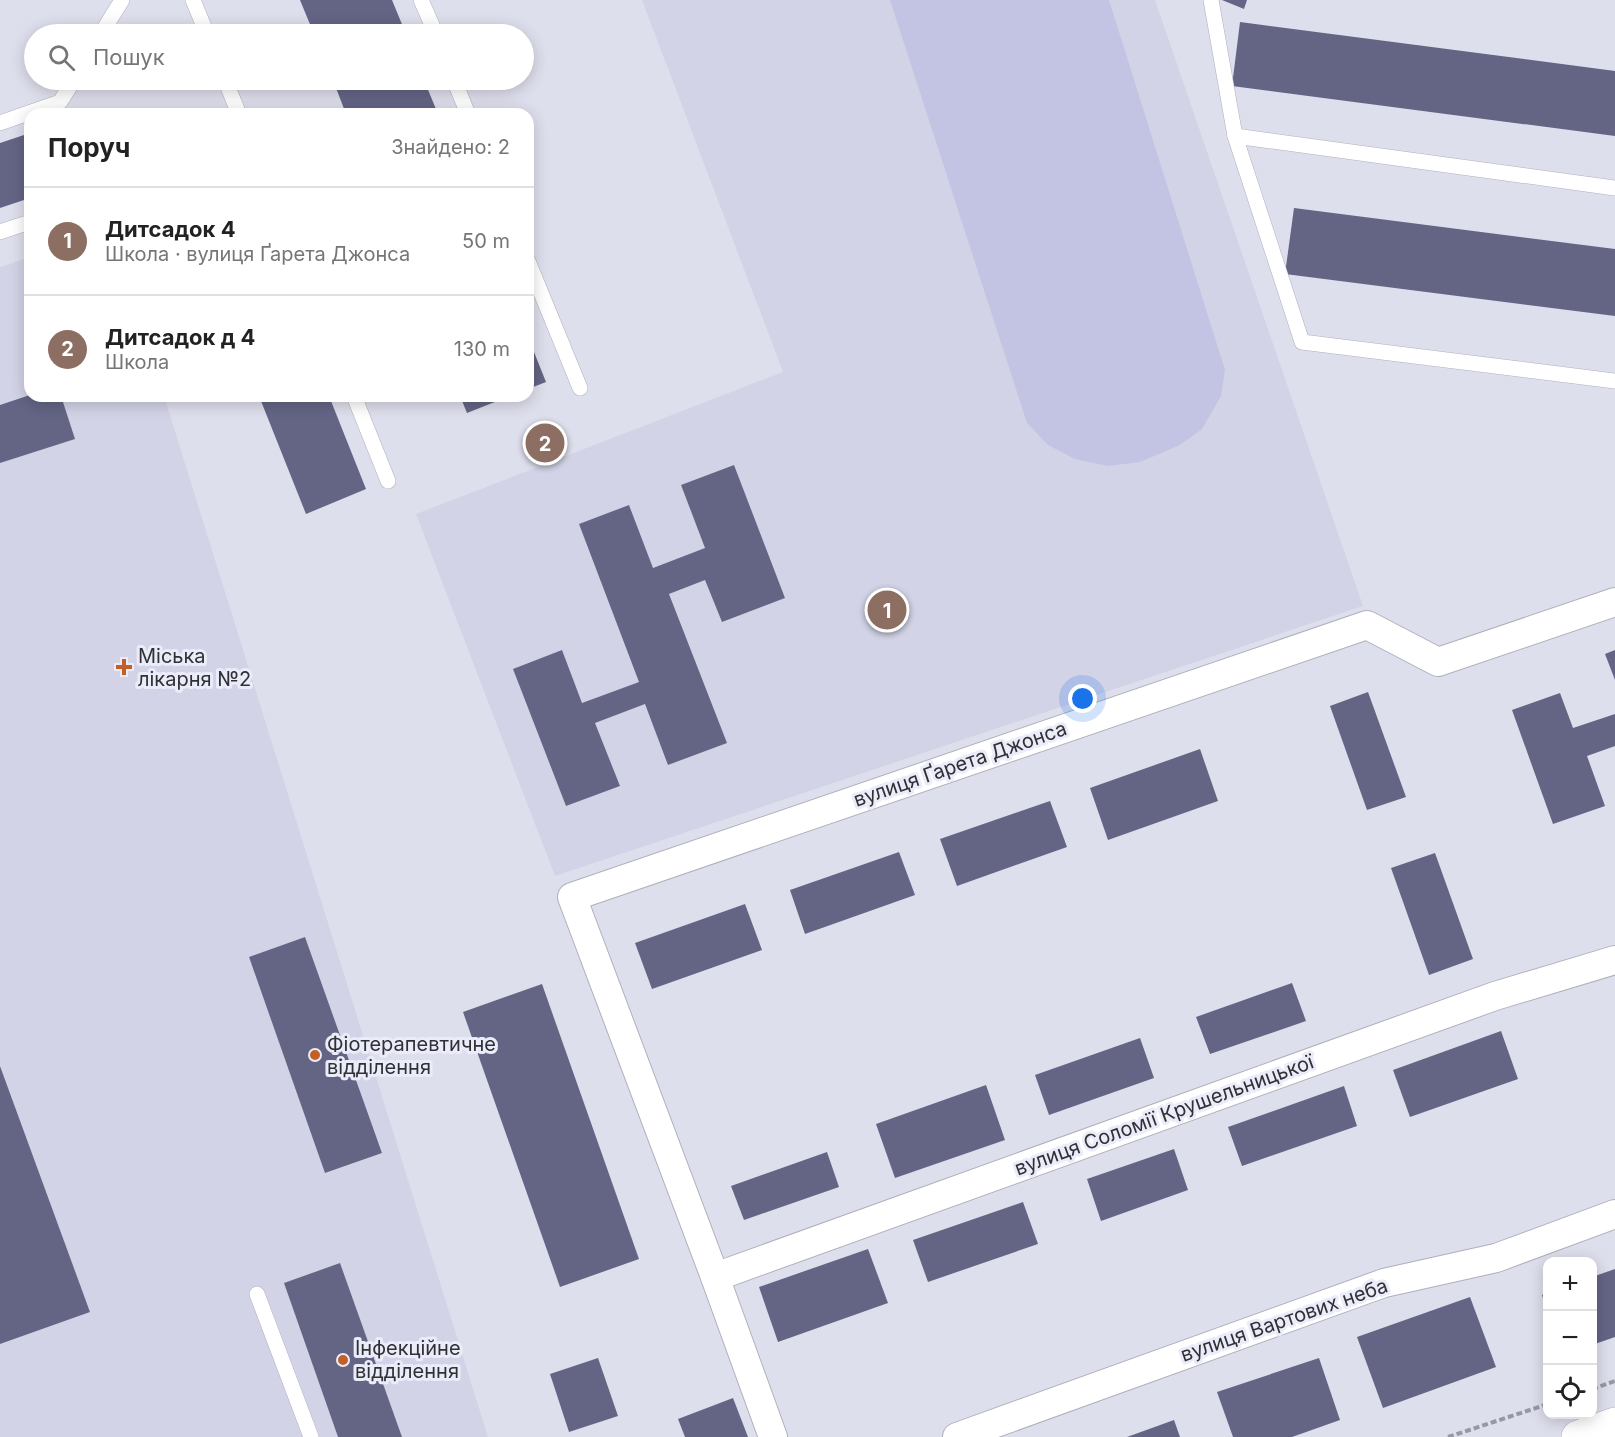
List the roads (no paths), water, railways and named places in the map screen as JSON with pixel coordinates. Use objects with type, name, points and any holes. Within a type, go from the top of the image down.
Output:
[{"type":"street","name":"вулиця Ґарета Джонса","points":[[715,1277],[572,897],[1367,625],[1438,662],[1615,602]]},
{"type":"street","name":"вулиця Соломії Крушельницької","points":[[715,1277],[1495,996],[1615,960]]},
{"type":"street","name":"вулиця Вартових неба","points":[[957,1437],[1384,1283],[1497,1258],[1615,1214]]},
{"type":"street","points":[[715,1277],[773,1437]]},
{"type":"street","points":[[1578,1437],[1615,1424]]},
{"type":"lane","points":[[107,24],[122,0]]},
{"type":"lane","points":[[193,0],[203,24]]},
{"type":"lane","points":[[422,0],[431,24]]},
{"type":"lane","points":[[1211,0],[1235,136],[1302,342],[1615,381]]},
{"type":"lane","points":[[63,108],[70,90]]},
{"type":"lane","points":[[229,90],[237,108]]},
{"type":"lane","points":[[458,90],[466,108]]},
{"type":"lane","points":[[0,123],[24,117]]},
{"type":"lane","points":[[1235,136],[1615,188]]},
{"type":"lane","points":[[0,232],[24,224]]},
{"type":"lane","points":[[534,276],[580,388]]},
{"type":"lane","points":[[356,402],[388,481]]},
{"type":"lane","points":[[257,1294],[311,1437]]},
{"type":"place","name":"Дитсадок д 4","points":[[545,443]]},
{"type":"place","name":"Дитсадок 4","points":[[887,610]]},
{"type":"place","name":"Міська лікарня №2","points":[[124,667]]},
{"type":"place","name":"Фіотерапевтичне відділення","points":[[315,1055]]},
{"type":"place","name":"Інфекційне відділення","points":[[343,1360]]}]
